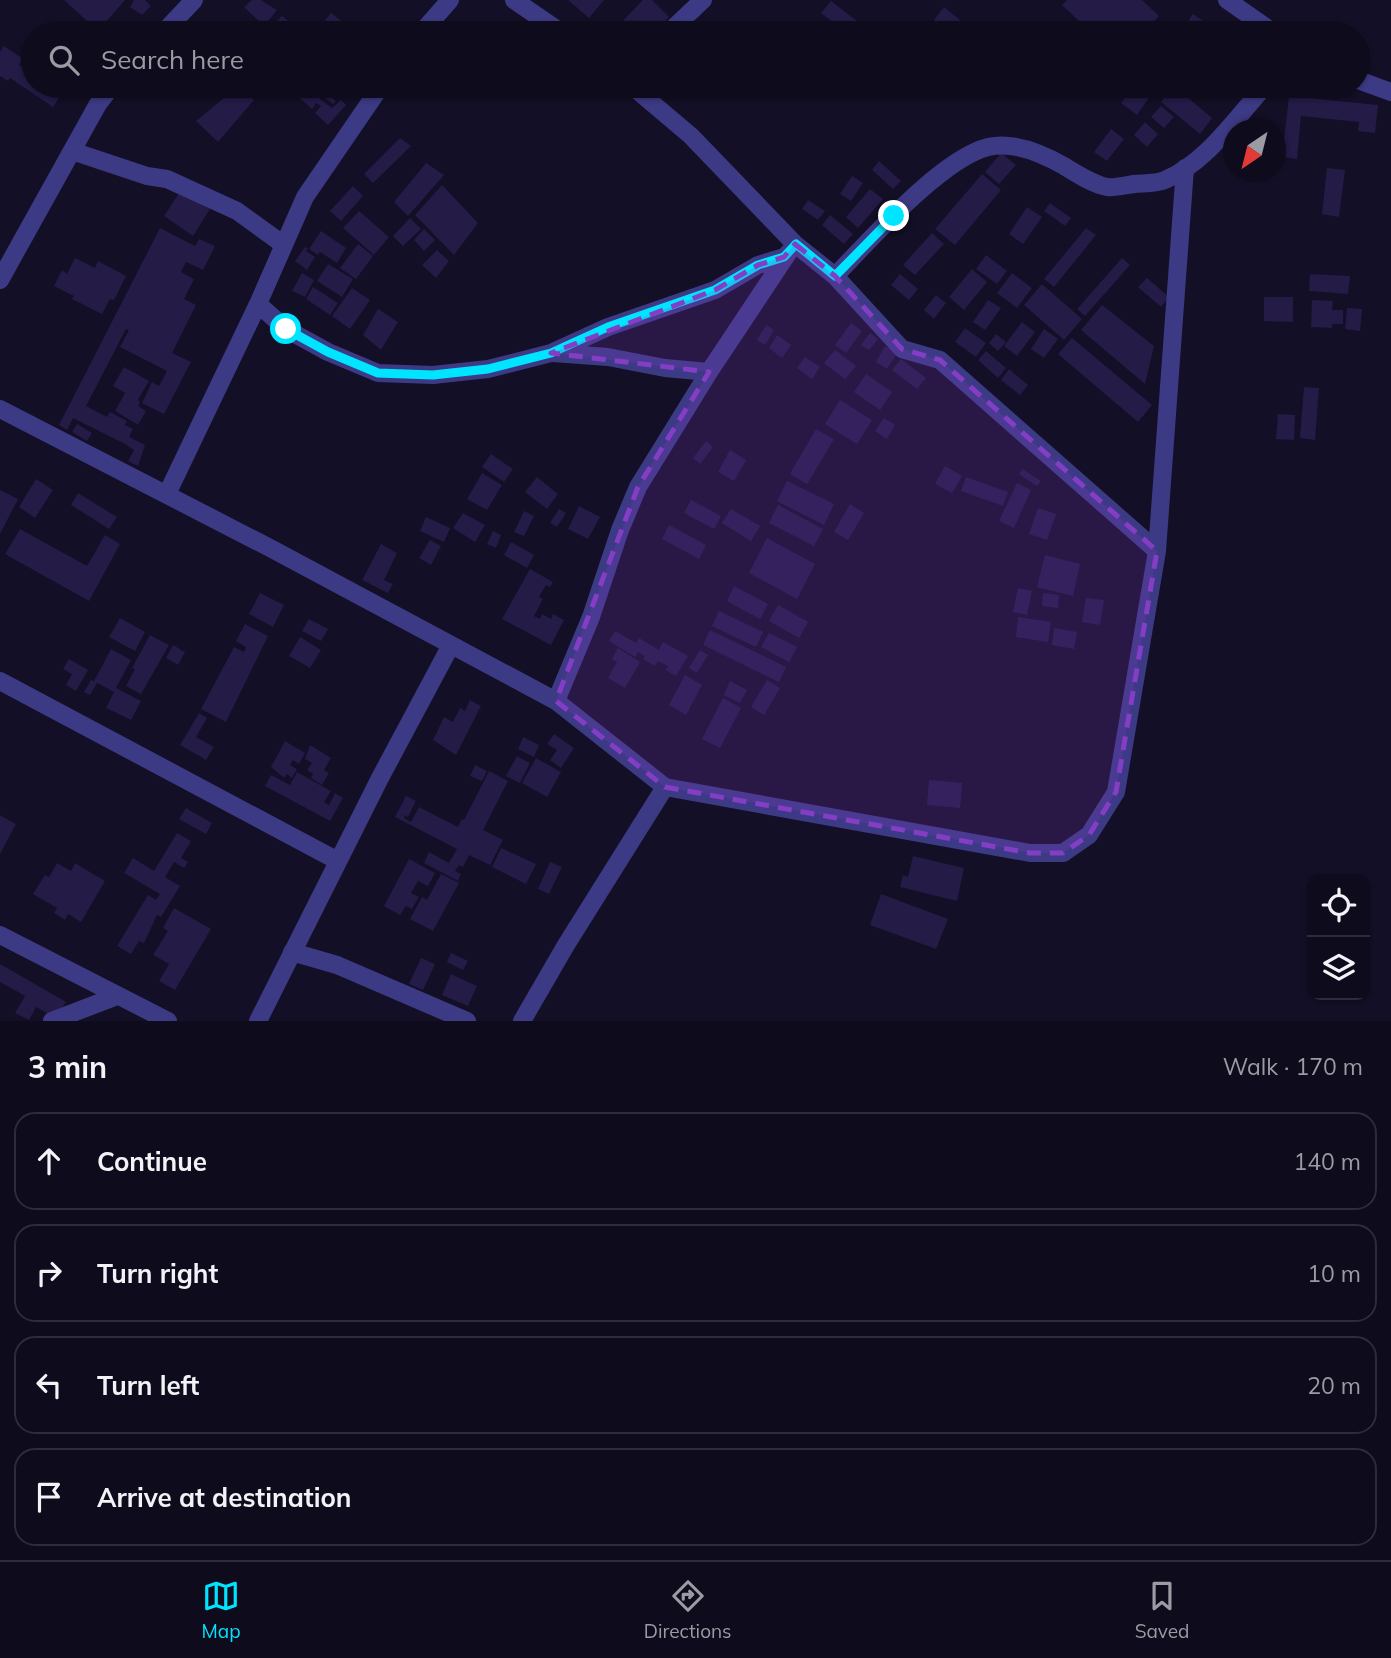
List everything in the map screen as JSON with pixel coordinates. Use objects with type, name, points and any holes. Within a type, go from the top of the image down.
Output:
[{"type":"street","points":[[174,21],[194,0]]},
{"type":"street","points":[[432,21],[450,0]]},
{"type":"street","points":[[514,0],[545,21]]},
{"type":"street","points":[[681,21],[703,0]]},
{"type":"street","points":[[1227,0],[1246,7],[1261,21]]},
{"type":"street","points":[[1370,84],[1391,92]]},
{"type":"street","points":[[0,280],[103,98]]},
{"type":"street","points":[[167,494],[258,304],[304,197],[373,98]]},
{"type":"street","points":[[646,98],[691,136],[790,251],[835,276],[902,349],[940,360],[1157,551]]},
{"type":"street","points":[[835,276],[894,216],[940,175],[970,153],[1004,145],[1024,149],[1109,187],[1163,181],[1185,168],[1220,139],[1255,98]]},
{"type":"street","points":[[72,150],[147,176],[177,183],[237,211],[284,245]]},
{"type":"street","points":[[0,409],[167,494],[556,701],[664,788],[1030,853],[1063,853],[1089,835],[1116,792],[1157,551],[1185,168]]},
{"type":"street","points":[[258,304],[286,329],[328,352],[378,373],[433,375],[488,369],[551,353],[608,327],[715,290],[758,265],[790,251]]},
{"type":"street","points":[[556,701],[591,617],[620,530],[638,487],[709,372],[790,251]]},
{"type":"street","points":[[551,353],[608,357],[665,368],[709,372]]},
{"type":"street","points":[[258,1021],[338,861],[452,645]]},
{"type":"street","points":[[0,681],[338,861]]},
{"type":"street","points":[[522,1021],[664,788]]},
{"type":"street","points":[[0,935],[168,1021]]},
{"type":"street","points":[[292,952],[337,965],[467,1021]]},
{"type":"street","points":[[52,1021],[117,996]]},
{"type":"highlighted area","points":[[795,244],[835,276],[902,349],[940,360],[1157,551],[1116,792],[1089,835],[1063,853],[1030,853],[665,787],[556,701],[638,487],[709,372],[551,353],[715,290],[758,265],[784,257]]},
{"type":"building","points":[[64,0],[125,0],[107,21],[87,21]]},
{"type":"building","points":[[134,0],[145,0],[151,6],[142,15],[130,7]]},
{"type":"building","points":[[252,0],[261,0],[277,10],[268,21],[259,21],[244,7]]},
{"type":"building","points":[[568,0],[604,0],[589,18]]},
{"type":"building","points":[[643,0],[652,0],[669,17],[665,21],[623,21]]},
{"type":"building","points":[[1067,0],[1142,0],[1159,16],[1155,21],[1079,21],[1062,5]]},
{"type":"building","points":[[831,1],[857,21],[831,21],[821,13]]},
{"type":"building","points":[[944,7],[961,21],[935,21]]},
{"type":"building","points":[[331,13],[341,21],[325,21]]},
{"type":"building","points":[[1193,14],[1203,21],[1188,21]]},
{"type":"building","points":[[4,46],[21,58],[21,85],[10,78],[8,81],[0,76],[0,52]]},
{"type":"building","points":[[40,98],[59,98],[53,107]]},
{"type":"building","points":[[224,98],[254,100],[218,142],[196,121]]},
{"type":"building","points":[[300,98],[321,98],[332,108],[341,100],[346,105],[328,125],[315,113],[321,106],[316,103],[312,109]]},
{"type":"building","points":[[325,98],[336,101],[333,104]]},
{"type":"building","points":[[1125,98],[1149,98],[1137,115],[1121,103]]},
{"type":"building","points":[[1164,98],[1188,98],[1212,118],[1200,134],[1161,102]]},
{"type":"building","points":[[1289,98],[1378,105],[1375,133],[1358,131],[1359,122],[1301,116],[1297,159],[1286,158]]},
{"type":"building","points":[[1161,106],[1174,117],[1164,128],[1151,117]]},
{"type":"building","points":[[1145,122],[1158,134],[1147,147],[1134,135]]},
{"type":"building","points":[[1111,129],[1124,139],[1107,161],[1094,152]]},
{"type":"building","points":[[400,138],[411,146],[373,183],[364,174]]},
{"type":"building","points":[[1001,153],[1016,165],[999,184],[985,172]]},
{"type":"building","points":[[879,161],[901,181],[893,189],[872,170]]},
{"type":"building","points":[[426,163],[444,175],[408,216],[394,202]]},
{"type":"building","points":[[1327,168],[1345,170],[1339,217],[1322,214]]},
{"type":"building","points":[[982,174],[1001,190],[955,245],[935,229]]},
{"type":"building","points":[[852,176],[863,183],[851,201],[840,194]]},
{"type":"building","points":[[442,185],[478,223],[454,255],[415,215]]},
{"type":"building","points":[[353,186],[363,196],[341,221],[330,211]]},
{"type":"building","points":[[870,189],[883,199],[858,228],[846,217]]},
{"type":"building","points":[[181,190],[210,209],[193,236],[164,216]]},
{"type":"building","points":[[808,200],[825,211],[818,220],[802,209]]},
{"type":"building","points":[[1050,203],[1071,218],[1065,226],[1044,211]]},
{"type":"building","points":[[1027,207],[1042,217],[1023,244],[1009,234]]},
{"type":"building","points":[[359,211],[389,237],[374,255],[343,228]]},
{"type":"building","points":[[830,215],[853,234],[844,244],[822,225]]},
{"type":"building","points":[[410,218],[421,229],[403,246],[393,236]]},
{"type":"building","points":[[160,228],[195,246],[199,239],[215,246],[203,270],[186,262],[181,272],[194,279],[184,299],[196,305],[172,353],[191,362],[164,414],[142,403],[152,382],[159,386],[167,371],[120,347],[129,330],[126,329],[86,406],[107,417],[110,412],[127,421],[125,425],[133,429],[129,437],[145,445],[138,466],[128,461],[134,450],[125,444],[73,418],[67,430],[59,425]]},
{"type":"building","points":[[1086,228],[1096,235],[1054,287],[1044,279]]},
{"type":"building","points":[[424,229],[435,240],[424,251],[414,240]]},
{"type":"building","points":[[321,231],[346,248],[337,263],[320,252],[318,255],[309,249]]},
{"type":"building","points":[[932,233],[944,244],[915,275],[903,265]]},
{"type":"building","points":[[358,244],[373,256],[356,279],[340,268]]},
{"type":"building","points":[[305,247],[308,248],[306,251],[315,257],[307,270],[295,261]]},
{"type":"building","points":[[437,250],[449,261],[436,278],[422,265]]},
{"type":"building","points":[[986,255],[1007,271],[997,284],[976,269]]},
{"type":"building","points":[[75,258],[95,268],[98,261],[126,276],[114,300],[110,299],[102,314],[72,299],[74,296],[54,286],[62,270],[67,274]]},
{"type":"building","points":[[1122,258],[1130,265],[1085,316],[1077,309]]},
{"type":"building","points":[[328,264],[353,279],[342,297],[317,281]]},
{"type":"building","points":[[972,269],[987,282],[964,310],[949,297]]},
{"type":"building","points":[[302,273],[314,280],[305,297],[292,291]]},
{"type":"building","points":[[1012,273],[1032,288],[1017,308],[997,293]]},
{"type":"building","points":[[900,274],[918,289],[909,300],[891,285]]},
{"type":"building","points":[[1310,274],[1350,276],[1348,294],[1309,291]]},
{"type":"building","points":[[1147,278],[1169,297],[1161,307],[1138,287]]},
{"type":"building","points":[[1042,284],[1082,319],[1064,340],[1024,305]]},
{"type":"building","points":[[313,287],[338,303],[330,315],[306,299]]},
{"type":"building","points":[[352,288],[370,300],[350,329],[332,316]]},
{"type":"building","points":[[936,295],[946,303],[934,319],[924,310]]},
{"type":"building","points":[[1264,297],[1293,297],[1293,322],[1264,321]]},
{"type":"building","points":[[988,300],[1001,308],[985,330],[973,322]]},
{"type":"building","points":[[1312,300],[1333,301],[1332,310],[1343,310],[1343,324],[1332,324],[1332,328],[1311,327]]},
{"type":"building","points":[[1102,305],[1154,346],[1145,384],[1081,330]]},
{"type":"building","points":[[1347,308],[1362,309],[1360,331],[1345,329]]},
{"type":"building","points":[[378,309],[398,322],[381,350],[363,335]]},
{"type":"building","points":[[1022,322],[1035,332],[1017,356],[1004,346]]},
{"type":"building","points":[[851,323],[862,331],[846,353],[835,345]]},
{"type":"building","points":[[766,325],[774,330],[765,345],[757,340]]},
{"type":"building","points":[[965,328],[986,343],[976,357],[955,342]]},
{"type":"building","points":[[1044,329],[1058,339],[1044,358],[1031,349]]},
{"type":"building","points":[[870,333],[878,339],[869,350],[861,345]]},
{"type":"building","points":[[996,334],[1006,342],[998,351],[989,343]]},
{"type":"building","points":[[777,335],[791,345],[782,358],[769,348]]},
{"type":"building","points":[[1072,338],[1152,405],[1138,422],[1058,354]]},
{"type":"building","points":[[885,346],[897,353],[887,369],[876,362]]},
{"type":"building","points":[[835,350],[856,366],[845,379],[824,363]]},
{"type":"building","points":[[986,351],[1006,368],[998,378],[978,360]]},
{"type":"building","points":[[805,357],[820,367],[812,379],[797,368]]},
{"type":"building","points":[[901,359],[926,378],[917,389],[892,370]]},
{"type":"building","points":[[124,367],[149,381],[138,400],[138,406],[146,411],[138,425],[115,411],[125,393],[113,386]]},
{"type":"building","points":[[1009,369],[1028,385],[1020,395],[1001,380]]},
{"type":"building","points":[[866,374],[892,392],[880,410],[854,392]]},
{"type":"building","points":[[1304,387],[1319,388],[1315,440],[1300,438]]},
{"type":"building","points":[[840,400],[872,420],[857,444],[825,424]]},
{"type":"building","points":[[1278,414],[1295,415],[1294,440],[1276,439]]},
{"type":"building","points":[[884,418],[895,425],[887,439],[875,431]]},
{"type":"building","points":[[77,424],[92,433],[87,441],[72,432]]},
{"type":"building","points":[[816,429],[834,439],[807,484],[790,474]]},
{"type":"building","points":[[706,441],[713,447],[700,464],[693,458]]},
{"type":"building","points":[[730,450],[746,460],[734,481],[718,472]]},
{"type":"building","points":[[491,454],[513,469],[504,482],[482,467]]},
{"type":"building","points":[[945,466],[962,476],[952,493],[935,484]]},
{"type":"building","points":[[1022,469],[1041,481],[1037,486],[1019,474]]},
{"type":"building","points":[[482,473],[502,485],[487,510],[467,499]]},
{"type":"building","points":[[537,477],[558,494],[547,509],[525,492]]},
{"type":"building","points":[[966,477],[1008,492],[1003,506],[961,491]]},
{"type":"building","points":[[36,479],[53,490],[35,518],[19,507]]},
{"type":"building","points":[[787,481],[834,504],[824,525],[777,501]]},
{"type":"building","points":[[1017,483],[1031,490],[1014,528],[999,521]]},
{"type":"building","points":[[0,490],[18,499],[0,534]]},
{"type":"building","points":[[78,493],[117,517],[109,529],[71,505]]},
{"type":"building","points":[[691,500],[721,516],[714,529],[684,513]]},
{"type":"building","points":[[850,504],[864,513],[848,540],[834,532]]},
{"type":"building","points":[[778,505],[823,529],[814,546],[769,523]]},
{"type":"building","points":[[579,506],[600,517],[588,539],[568,529]]},
{"type":"building","points":[[1038,508],[1056,514],[1047,540],[1029,534]]},
{"type":"building","points":[[559,509],[566,513],[557,527],[550,523]]},
{"type":"building","points":[[731,509],[760,526],[751,541],[722,523]]},
{"type":"building","points":[[524,511],[534,516],[524,536],[514,532]]},
{"type":"building","points":[[463,513],[485,525],[475,542],[453,528]]},
{"type":"building","points":[[426,517],[450,528],[444,542],[420,531]]},
{"type":"building","points":[[669,525],[706,545],[699,559],[662,539]]},
{"type":"building","points":[[20,529],[87,566],[105,535],[120,544],[89,601],[5,554]]},
{"type":"building","points":[[493,531],[501,535],[496,548],[487,544]]},
{"type":"building","points":[[767,538],[815,564],[797,599],[749,573]]},
{"type":"building","points":[[430,540],[441,546],[431,565],[419,558]]},
{"type":"building","points":[[511,542],[534,555],[527,568],[504,555]]},
{"type":"building","points":[[381,544],[397,553],[384,580],[393,584],[388,593],[362,580]]},
{"type":"building","points":[[1045,555],[1080,564],[1073,596],[1037,587]]},
{"type":"building","points":[[530,569],[553,582],[550,587],[546,585],[539,597],[543,599],[534,616],[540,619],[542,614],[551,619],[553,614],[564,620],[551,645],[502,619]]},
{"type":"building","points":[[734,586],[768,604],[760,619],[727,601]]},
{"type":"building","points":[[1018,588],[1032,591],[1027,615],[1013,612]]},
{"type":"building","points":[[260,593],[284,605],[273,627],[249,614]]},
{"type":"building","points":[[1043,593],[1059,595],[1058,608],[1042,606]]},
{"type":"building","points":[[1086,598],[1104,600],[1100,625],[1082,622]]},
{"type":"building","points":[[778,605],[808,622],[799,638],[769,621]]},
{"type":"building","points":[[719,611],[763,632],[756,647],[712,626]]},
{"type":"building","points":[[1018,617],[1051,622],[1048,642],[1016,637]]},
{"type":"building","points":[[120,618],[145,632],[135,651],[109,637]]},
{"type":"building","points":[[309,619],[328,629],[321,641],[302,631]]},
{"type":"building","points":[[245,624],[268,636],[226,722],[201,709],[234,647],[244,652],[246,647],[236,641]]},
{"type":"building","points":[[1054,628],[1077,632],[1074,649],[1052,645]]},
{"type":"building","points":[[710,630],[786,667],[779,682],[703,645]]},
{"type":"building","points":[[615,631],[636,643],[639,638],[659,650],[663,642],[688,656],[676,676],[666,670],[668,666],[658,661],[655,666],[643,659],[645,656],[638,652],[635,657],[609,641]]},
{"type":"building","points":[[769,633],[797,647],[789,662],[761,647]]},
{"type":"building","points":[[150,635],[169,645],[141,694],[126,686],[135,669],[132,668]]},
{"type":"building","points":[[300,637],[321,650],[310,668],[289,656]]},
{"type":"building","points":[[173,645],[185,652],[178,665],[166,658]]},
{"type":"building","points":[[618,648],[640,662],[625,688],[608,678],[617,662],[612,659]]},
{"type":"building","points":[[111,649],[131,660],[116,688],[141,701],[131,720],[106,708],[114,692],[97,683],[90,695],[84,692],[91,680],[94,681]]},
{"type":"building","points":[[700,650],[708,655],[697,673],[689,668]]},
{"type":"building","points":[[69,659],[88,670],[76,691],[66,685],[72,674],[63,669]]},
{"type":"building","points":[[685,675],[702,685],[686,715],[669,705]]},
{"type":"building","points":[[767,680],[780,688],[764,715],[751,707]]},
{"type":"building","points":[[730,681],[747,690],[740,703],[724,695]]},
{"type":"building","points":[[723,698],[741,708],[720,748],[702,739]]},
{"type":"building","points":[[470,700],[481,706],[456,755],[433,740],[444,717],[453,722],[460,708],[465,711]]},
{"type":"building","points":[[199,713],[207,718],[196,737],[214,747],[206,760],[180,745]]},
{"type":"building","points":[[554,734],[574,748],[561,768],[550,760],[557,750],[547,744]]},
{"type":"building","points":[[523,737],[539,745],[534,757],[518,749]]},
{"type":"building","points":[[285,741],[305,753],[299,764],[293,760],[290,765],[297,769],[292,778],[287,774],[284,778],[271,767]]},
{"type":"building","points":[[310,745],[331,758],[324,770],[329,773],[322,785],[311,778],[313,774],[307,770],[312,763],[305,759]]},
{"type":"building","points":[[517,756],[530,763],[520,783],[506,776]]},
{"type":"building","points":[[536,758],[561,772],[547,797],[522,783]]},
{"type":"building","points":[[475,765],[487,771],[482,781],[470,776]]},
{"type":"building","points":[[489,771],[508,781],[483,830],[503,840],[490,865],[469,855],[463,867],[459,865],[455,871],[461,874],[458,881],[424,863],[429,852],[449,863],[457,849],[395,817],[406,796],[416,801],[408,817],[405,815],[404,818],[411,822],[419,807],[458,827]]},
{"type":"building","points":[[297,772],[331,791],[324,802],[329,805],[335,793],[343,798],[330,821],[265,786],[271,775],[290,785]]},
{"type":"building","points":[[929,780],[962,783],[960,808],[927,805]]},
{"type":"building","points":[[186,808],[212,823],[206,834],[179,819]]},
{"type":"building","points":[[0,815],[16,824],[0,854]]},
{"type":"building","points":[[177,833],[191,841],[181,858],[188,862],[184,868],[174,862],[165,877],[180,886],[161,917],[157,915],[144,943],[139,941],[131,954],[117,946],[148,895],[156,900],[160,894],[124,873],[133,858],[154,871]]},
{"type":"building","points":[[501,848],[536,864],[526,884],[492,867]]},
{"type":"building","points":[[913,856],[964,868],[957,901],[900,887],[903,875],[908,877]]},
{"type":"building","points":[[409,859],[435,873],[428,886],[418,881],[411,893],[419,897],[412,909],[406,906],[400,915],[384,906]]},
{"type":"building","points":[[550,862],[562,867],[549,894],[538,889]]},
{"type":"building","points":[[57,863],[71,871],[75,863],[105,881],[81,922],[68,914],[65,920],[54,913],[57,908],[33,894],[45,875],[49,877]]},
{"type":"building","points":[[441,874],[459,883],[433,931],[410,919],[422,897],[427,900]]},
{"type":"building","points":[[881,894],[948,919],[936,949],[870,925]]},
{"type":"building","points":[[174,908],[211,929],[175,990],[159,981],[169,964],[153,955],[168,931],[163,928]]},
{"type":"building","points":[[451,953],[468,961],[463,970],[447,962]]},
{"type":"building","points":[[421,958],[435,964],[423,990],[409,984]]},
{"type":"building","points":[[0,964],[66,1002],[56,1018],[36,1007],[29,1020],[15,1013],[25,996],[0,982]]},
{"type":"building","points":[[451,974],[477,986],[468,1006],[442,995]]},
{"type":"route","points":[[286,329],[328,352],[378,373],[433,375],[488,369],[551,353],[608,327],[715,290],[758,265],[784,257],[796,244],[835,276],[894,216]]}]
